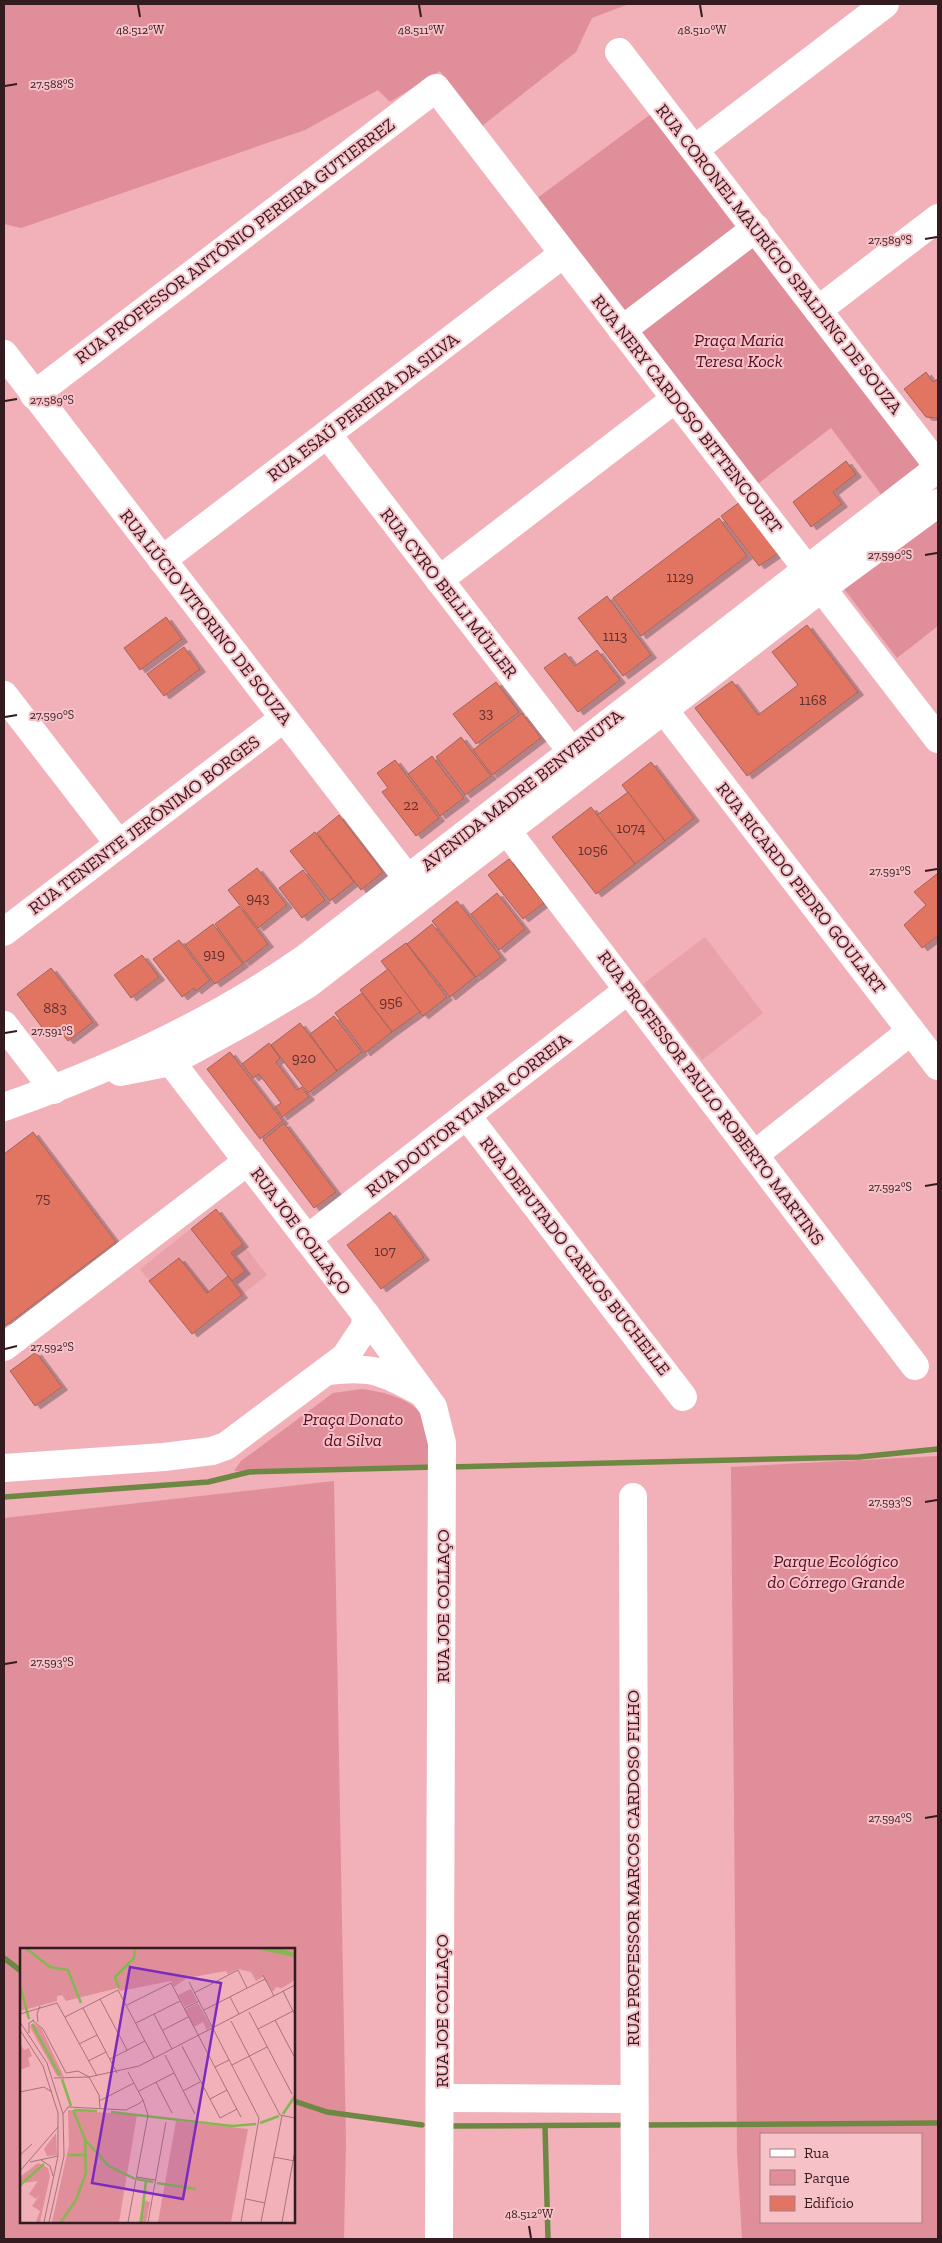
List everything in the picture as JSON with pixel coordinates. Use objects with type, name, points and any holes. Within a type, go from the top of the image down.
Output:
[{"type":"street","points":[[695,149],[885,4]]},
{"type":"street","name":"RUA CORONEL MAURÍCIO SPALDING DE SOUZA","points":[[619,52],[938,467]]},
{"type":"street","name":"RUA NERY CARDOSO BITTENCOURT","points":[[436,88],[938,739]]},
{"type":"street","name":"RUA PROFESSOR ANTÔNIO PEREIRA GUTIERREZ","points":[[34,395],[436,88]]},
{"type":"street","points":[[818,310],[938,218]]},
{"type":"street","points":[[622,330],[756,228]]},
{"type":"street","name":"RUA ESAÚ PEREIRA DA SILVA","points":[[162,560],[563,254]]},
{"type":"street","name":"RUA LÚCIO VITORINO DE SOUZA","points":[[4,354],[408,879]]},
{"type":"street","points":[[439,580],[676,399]]},
{"type":"street","name":"RUA CYRO BELLI MÜLLER","points":[[327,434],[572,752]]},
{"type":"street","name":"AVENIDA MADRE BENVENUTA","points":[[84,1078],[171,1062],[308,984],[664,710],[814,579],[938,467]]},
{"type":"street","name":"AVENIDA MADRE BENVENUTA","points":[[4,1108],[84,1078],[224,1010],[270,983],[572,752],[814,579],[938,503]]},
{"type":"street","points":[[4,695],[118,844]]},
{"type":"street","name":"RUA RICARDO PEDRO GOULART","points":[[664,710],[938,1066]]},
{"type":"street","name":"RUA TENENTE JERÔNIMO BORGES","points":[[4,932],[284,718]]},
{"type":"street","name":"RUA PROFESSOR PAULO ROBERTO MARTINS","points":[[507,831],[915,1366]]},
{"type":"street","name":"RUA DOUTOR YLMAR CORREIA","points":[[307,1239],[628,990]]},
{"type":"street","points":[[4,1025],[54,1090]]},
{"type":"street","points":[[754,1155],[911,1031]]},
{"type":"street","name":"RUA JOE COLLAÇO","points":[[171,1062],[366,1315],[425,1394],[437,1418],[444,1466],[439,2239]]},
{"type":"street","name":"RUA DEPUTADO CARLOS BUCHELLE","points":[[467,1116],[683,1397]]},
{"type":"street","points":[[4,1347],[248,1162]]},
{"type":"street","points":[[4,1468],[164,1457],[212,1451],[226,1446],[345,1357],[365,1327],[366,1315]]},
{"type":"street","points":[[328,1371],[354,1368],[384,1372],[425,1394]]},
{"type":"street","name":"RUA PROFESSOR MARCOS CARDOSO FILHO","points":[[633,1497],[633,2099],[635,2239]]},
{"type":"street","points":[[441,2098],[633,2099]]},
{"type":"shaded area","points":[[705,937],[763,1013],[702,1060],[643,984]]},
{"type":"shaded area","points":[[216,1209],[267,1275],[192,1334],[140,1269]]},
{"type":"green space","points":[[4,4],[629,4],[592,18],[576,52],[482,126],[440,71],[390,102],[378,90],[305,130],[21,228],[4,224]]},
{"type":"green space","points":[[651,114],[736,228],[622,313],[536,199]]},
{"type":"green space","name":"Praça Maria Teresa Kock","points":[[751,244],[922,468],[883,497],[831,428],[751,489],[632,333]]},
{"type":"green space","points":[[938,518],[938,626],[897,658],[844,589]]},
{"type":"green space","name":"Praça Donato da Silva","points":[[362,1389],[398,1398],[407,1402],[421,1414],[430,1433],[435,1467],[234,1471],[241,1461],[333,1393]]},
{"type":"green space","name":"Parque Ecológico do Córrego Grande","points":[[938,1456],[938,2239],[742,2239],[737,2152],[731,1467]]},
{"type":"green space","points":[[334,1481],[346,2142],[344,2239],[4,2239],[4,1518]]},
{"type":"building","points":[[926,372],[933,382],[938,379],[938,418],[926,417],[904,389]]},
{"type":"building","points":[[846,461],[856,474],[833,492],[842,504],[811,527],[793,502]]},
{"type":"building","points":[[740,502],[778,553],[759,566],[721,516]]},
{"type":"building","points":[[719,518],[747,556],[641,636],[613,598]]},
{"type":"building","points":[[607,596],[651,655],[623,676],[578,618]]},
{"type":"building","points":[[166,617],[182,639],[140,670],[124,648]]},
{"type":"building","points":[[807,625],[858,692],[747,776],[695,708],[732,681],[758,715],[798,685],[772,652]]},
{"type":"building","points":[[184,647],[200,669],[164,696],[147,674]]},
{"type":"building","points":[[597,650],[620,680],[578,712],[544,668],[565,653],[575,666]]},
{"type":"building","points":[[496,682],[519,712],[476,744],[453,714]]},
{"type":"building","points":[[522,713],[541,738],[492,775],[473,750]]},
{"type":"building","points":[[461,737],[491,776],[465,795],[436,757]]},
{"type":"building","points":[[432,756],[464,798],[440,816],[408,774]]},
{"type":"building","points":[[395,760],[439,818],[416,836],[382,792],[388,788],[377,773]]},
{"type":"building","points":[[651,762],[694,818],[665,841],[622,785]]},
{"type":"building","points":[[628,792],[665,841],[635,864],[597,815]]},
{"type":"building","points":[[591,807],[635,864],[596,894],[552,837]]},
{"type":"building","points":[[339,815],[383,872],[361,890],[317,833]]},
{"type":"building","points":[[315,832],[354,882],[330,901],[290,851]]},
{"type":"building","points":[[509,859],[544,903],[523,919],[488,875]]},
{"type":"building","points":[[257,868],[287,905],[258,928],[228,890]]},
{"type":"building","points":[[303,870],[325,900],[302,918],[279,888]]},
{"type":"building","points":[[938,873],[938,936],[922,948],[904,925],[926,905],[914,892]]},
{"type":"building","points":[[497,893],[525,929],[499,950],[471,914]]},
{"type":"building","points":[[457,901],[501,957],[476,977],[432,921]]},
{"type":"building","points":[[239,906],[268,944],[244,963],[215,924]]},
{"type":"building","points":[[213,924],[243,964],[215,984],[185,945]]},
{"type":"building","points":[[432,924],[475,977],[450,997],[407,944]]},
{"type":"building","points":[[179,940],[210,980],[196,991],[194,988],[182,997],[153,959]]},
{"type":"building","points":[[406,943],[447,997],[423,1016],[381,961]]},
{"type":"building","points":[[142,955],[159,977],[131,998],[114,975]]},
{"type":"building","points":[[51,968],[93,1022],[68,1041],[56,1026],[47,1034],[17,994]]},
{"type":"building","points":[[388,969],[420,1012],[392,1032],[360,990]]},
{"type":"building","points":[[362,993],[392,1032],[365,1053],[335,1013]]},
{"type":"building","points":[[334,1016],[362,1052],[337,1071],[310,1034]]},
{"type":"building","points":[[300,1023],[337,1071],[308,1093],[271,1045]]},
{"type":"building","points":[[269,1043],[280,1058],[276,1062],[297,1090],[302,1087],[309,1097],[282,1117],[275,1107],[281,1103],[259,1074],[253,1078],[242,1064]]},
{"type":"building","points":[[230,1052],[283,1121],[260,1139],[207,1069]]},
{"type":"building","points":[[284,1123],[336,1192],[314,1208],[263,1140]]},
{"type":"building","points":[[33,1132],[116,1242],[4,1327],[4,1154]]},
{"type":"building","points":[[216,1209],[243,1244],[231,1253],[245,1271],[232,1281],[191,1229]]},
{"type":"building","points":[[390,1212],[424,1257],[381,1289],[347,1245]]},
{"type":"building","points":[[179,1258],[207,1293],[228,1276],[242,1295],[192,1334],[149,1281]]},
{"type":"building","points":[[36,1352],[62,1387],[35,1406],[10,1371]]},
{"type":"waterway","points":[[449,1467],[859,1457],[938,1449]]},
{"type":"waterway","points":[[4,1497],[208,1482],[249,1472],[435,1467]]},
{"type":"waterway","points":[[4,1958],[20,1970]]},
{"type":"waterway","points":[[295,2101],[327,2112],[422,2125]]},
{"type":"waterway","points":[[645,2125],[938,2123]]},
{"type":"waterway","points":[[450,2126],[619,2125]]},
{"type":"waterway","points":[[545,2126],[548,2239]]}]
